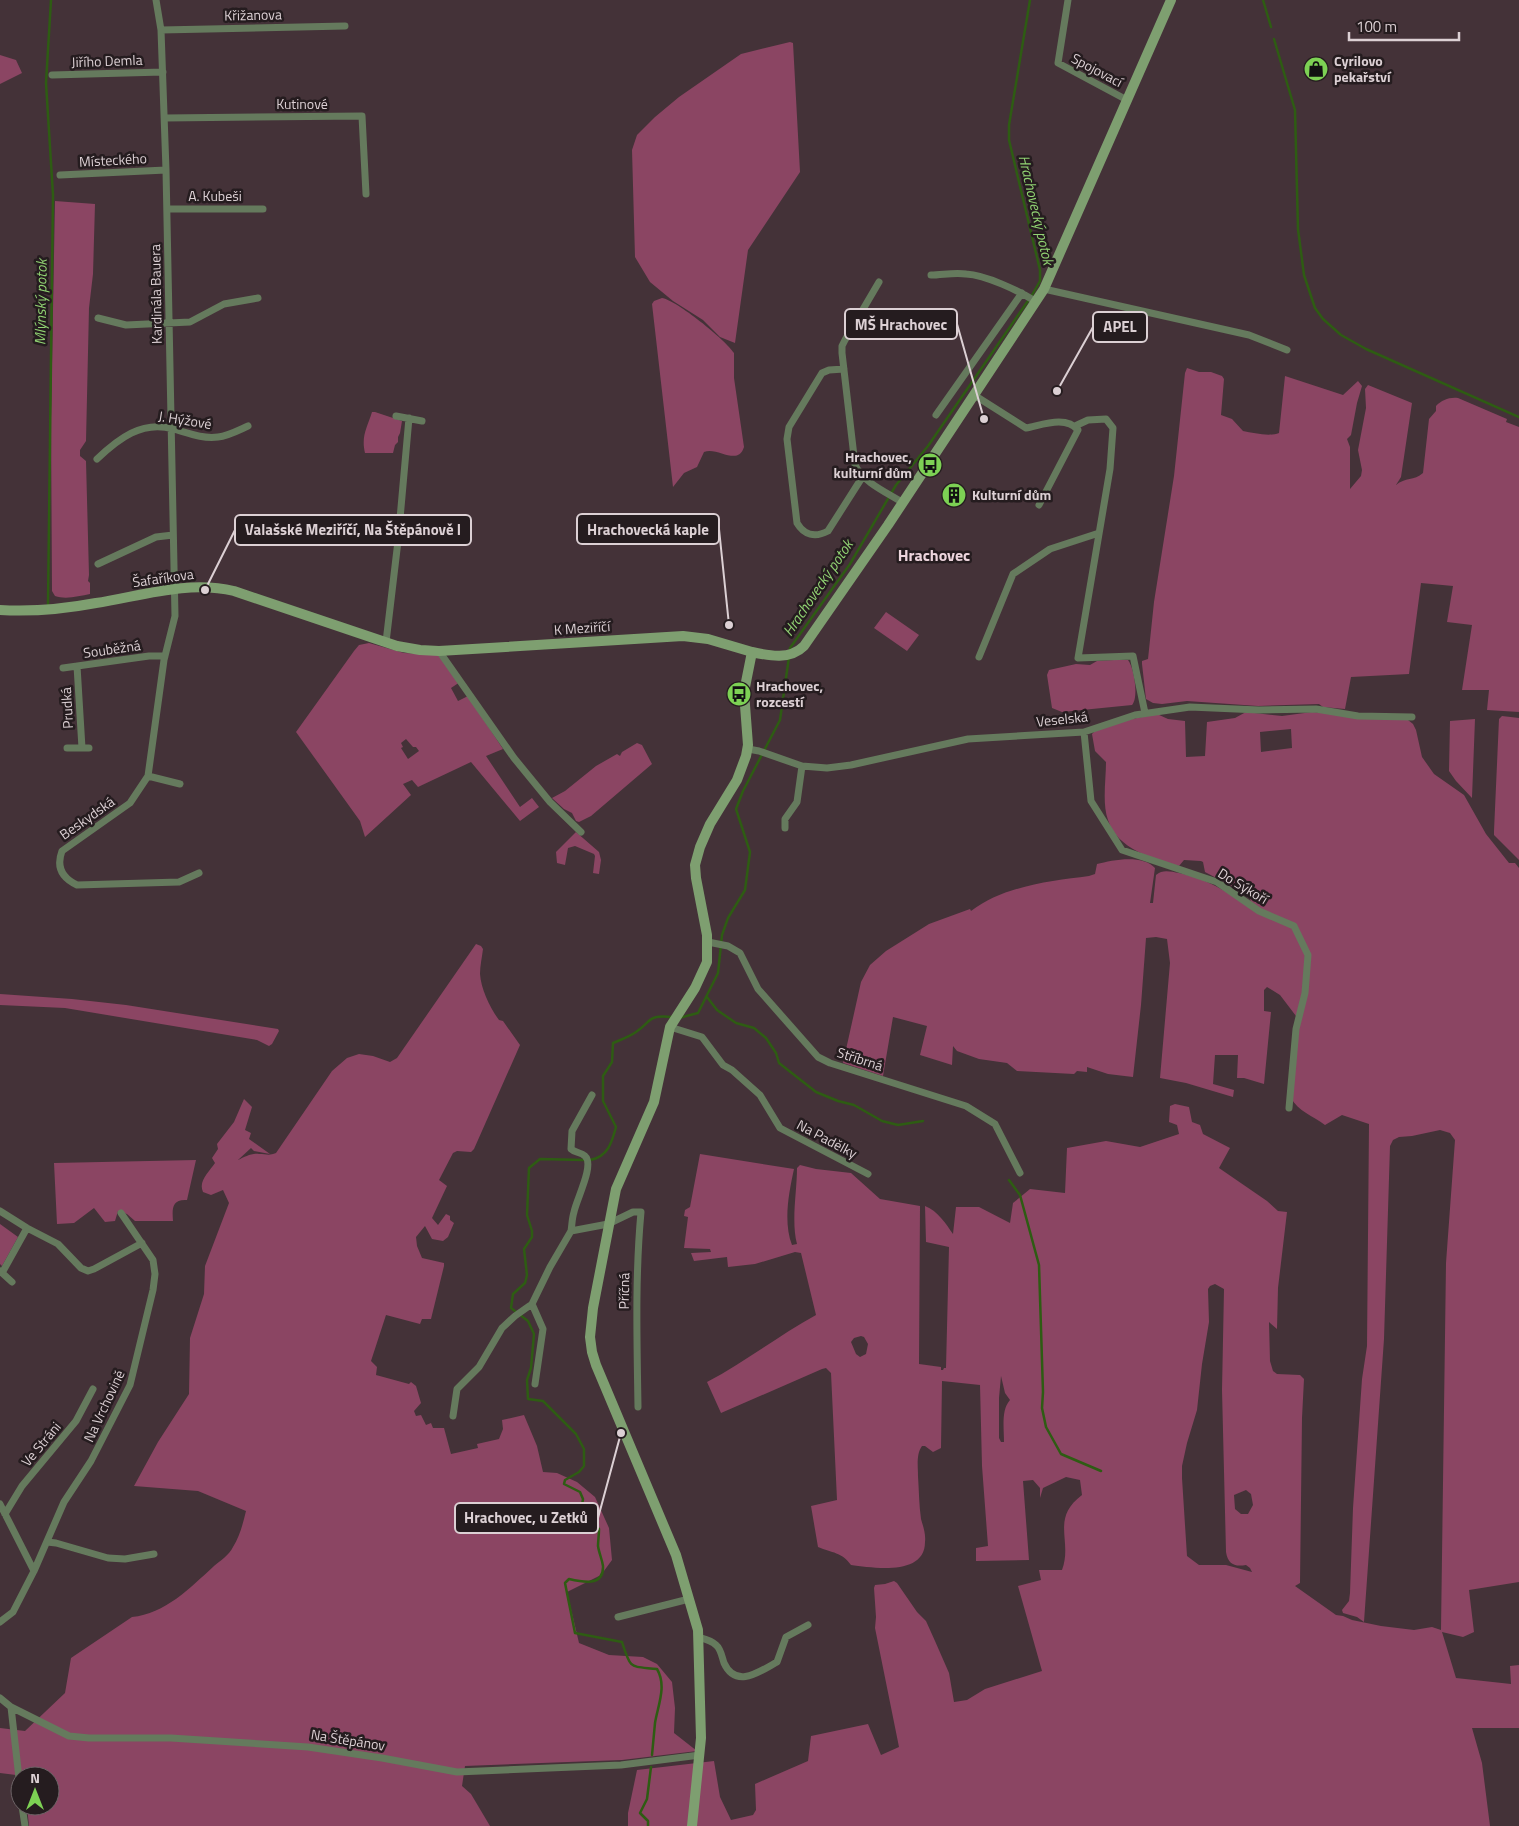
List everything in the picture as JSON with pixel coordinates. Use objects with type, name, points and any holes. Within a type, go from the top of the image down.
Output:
[{"type":"street","name":"Kardinála Bauera","points":[[156,0],[161,30],[166,170],[174,589]]},
{"type":"street","name":"Spojovací","points":[[1068,0],[1058,63],[1127,100]]},
{"type":"street","points":[[936,415],[1029,297],[1044,288],[1171,0]]},
{"type":"street","name":"Křižanova","points":[[161,30],[345,26]]},
{"type":"street","name":"Jiřího Demla","points":[[52,75],[163,72]]},
{"type":"street","name":"Kutinové","points":[[164,118],[362,116],[366,194]]},
{"type":"street","name":"Místeckého","points":[[60,174],[166,170]]},
{"type":"street","name":"A. Kubeši","points":[[167,209],[263,209]]},
{"type":"street","points":[[931,275],[966,274],[983,278],[1029,297]]},
{"type":"street","points":[[880,282],[844,340],[842,346],[844,370],[856,465],[859,473],[899,499],[974,395],[1029,297]]},
{"type":"street","points":[[1044,288],[1250,334],[1287,350]]},
{"type":"street","points":[[98,318],[126,325],[190,322],[224,304],[258,298]]},
{"type":"street","points":[[844,370],[829,370],[822,373],[789,427],[787,434],[797,522],[801,529],[809,534],[816,535],[821,535],[828,531],[863,476]]},
{"type":"street","points":[[974,395],[1026,428],[1056,421],[1075,426],[1088,420],[1106,419],[1113,428],[1110,469],[1078,658],[1133,656],[1145,714]]},
{"type":"street","points":[[396,416],[422,421]]},
{"type":"street","points":[[386,642],[409,418]]},
{"type":"street","name":"J. Hýžové","points":[[97,459],[114,443],[131,432],[152,427],[171,428],[196,436],[219,437],[248,426]]},
{"type":"street","points":[[1040,505],[1078,430],[1075,426]]},
{"type":"street","name":"K Meziříčí","points":[[412,649],[439,651],[683,636],[708,639],[752,652],[789,654],[800,650],[807,643],[899,499]]},
{"type":"street","points":[[979,657],[1013,574],[1050,549],[1099,533]]},
{"type":"street","points":[[98,564],[156,537],[173,535]]},
{"type":"street","name":"Šafaříkova","points":[[0,610],[53,610],[174,589],[207,587],[226,589],[412,649]]},
{"type":"street","name":"Beskydská","points":[[174,589],[174,619],[165,656],[148,776],[130,803],[62,851],[60,868],[64,876],[77,885],[179,882],[199,873]]},
{"type":"street","points":[[439,651],[514,758],[550,802],[581,832]]},
{"type":"street","points":[[692,1826],[701,1738],[698,1630],[676,1555],[592,1352],[590,1337],[593,1308],[616,1189],[654,1102],[674,1021],[695,988],[707,962],[712,943],[696,878],[695,865],[710,824],[737,780],[748,749],[744,692],[752,652]]},
{"type":"street","name":"Souběžná","points":[[63,668],[150,656],[165,656]]},
{"type":"street","name":"Prudká","points":[[67,748],[86,748],[77,666]]},
{"type":"street","name":"Veselská","points":[[748,749],[763,752],[802,766],[827,768],[851,765],[968,739],[1084,732],[1135,715],[1190,707],[1259,710],[1316,709],[1358,716],[1412,717]]},
{"type":"street","name":"Do Sýkoří","points":[[1084,732],[1091,801],[1122,850],[1216,882],[1259,911],[1294,926],[1308,955],[1305,993],[1296,1029],[1289,1108]]},
{"type":"street","points":[[785,828],[786,819],[797,802],[801,786],[802,766]]},
{"type":"street","points":[[148,776],[180,784]]},
{"type":"street","name":"Stříbrná","points":[[712,943],[735,949],[740,953],[758,990],[818,1057],[830,1063],[966,1106],[995,1124],[1020,1173]]},
{"type":"street","name":"Na Padělky","points":[[674,1021],[702,1037],[723,1065],[732,1070],[760,1094],[780,1128],[868,1174]]},
{"type":"street","points":[[453,1416],[457,1389],[479,1367],[502,1328],[522,1310],[532,1304],[550,1267],[571,1231],[574,1211],[587,1176],[587,1160],[571,1149],[572,1131],[592,1095]]},
{"type":"street","points":[[0,1211],[58,1244],[81,1268],[88,1271],[142,1243]]},
{"type":"street","name":"Příčná","points":[[608,1224],[633,1212],[641,1212],[637,1254],[636,1297],[638,1407]]},
{"type":"street","name":"Na Vrchovině","points":[[0,1622],[13,1612],[34,1571],[64,1502],[91,1461],[130,1385],[155,1274],[153,1260],[121,1213]]},
{"type":"street","points":[[571,1231],[608,1224]]},
{"type":"street","points":[[12,1282],[1,1272],[27,1228]]},
{"type":"street","points":[[532,1304],[543,1329],[535,1384]]},
{"type":"street","name":"Ve Stráni","points":[[5,1514],[22,1486],[76,1422],[94,1389]]},
{"type":"street","points":[[0,1504],[34,1571]]},
{"type":"street","points":[[47,1542],[56,1542],[108,1558],[125,1559],[154,1554]]},
{"type":"street","points":[[618,1617],[689,1599]]},
{"type":"street","points":[[698,1637],[710,1640],[718,1646],[731,1674],[740,1678],[760,1672],[777,1662],[786,1637],[808,1625]]},
{"type":"street","name":"Na Štěpánov","points":[[0,1698],[10,1707],[69,1736],[89,1738],[171,1738],[308,1747],[457,1772],[621,1765],[700,1755]]},
{"type":"street","points":[[10,1707],[17,1766]]},
{"type":"shaded area","points":[[790,42],[793,43],[800,172],[748,250],[735,343],[720,337],[703,320],[673,301],[650,282],[635,257],[632,150],[637,135],[655,117],[679,97],[741,54]]},
{"type":"shaded area","points":[[0,55],[16,60],[22,73],[0,84]]},
{"type":"shaded area","points":[[55,201],[95,204],[93,274],[89,308],[86,441],[80,450],[80,456],[86,461],[88,581],[90,583],[90,594],[68,598],[55,596],[52,591],[51,418]]},
{"type":"shaded area","points":[[662,298],[669,300],[700,321],[734,353],[734,378],[744,447],[741,453],[732,456],[709,451],[704,452],[697,467],[684,473],[673,487],[652,304],[654,301]]},
{"type":"shaded area","points":[[1187,368],[1222,376],[1224,379],[1221,415],[1232,419],[1243,431],[1266,435],[1279,433],[1285,376],[1343,395],[1358,381],[1362,386],[1351,435],[1347,439],[1350,447],[1350,489],[1361,476],[1362,470],[1358,450],[1366,408],[1365,389],[1368,385],[1412,403],[1401,477],[1396,485],[1423,473],[1429,419],[1436,411],[1436,406],[1443,401],[1458,398],[1507,419],[1506,422],[1519,427],[1519,712],[1487,710],[1489,690],[1462,690],[1472,625],[1447,622],[1453,586],[1421,583],[1409,674],[1351,677],[1345,709],[1323,707],[1319,704],[1258,706],[1187,701],[1162,704],[1153,703],[1146,699],[1142,661],[1148,659],[1154,602],[1174,476]]},
{"type":"shaded area","points":[[372,412],[402,421],[398,442],[393,453],[365,453],[364,437]]},
{"type":"shaded area","points":[[886,612],[919,635],[907,651],[874,628]]},
{"type":"shaded area","points":[[369,643],[404,653],[441,655],[460,682],[451,688],[458,701],[468,696],[503,749],[486,756],[520,807],[532,798],[539,807],[520,821],[471,762],[418,787],[412,780],[403,784],[411,795],[365,837],[360,821],[296,732],[359,645]],"holes":[[[406,739],[413,747],[416,747],[419,751],[408,759],[401,748],[403,747],[401,743]]]},
{"type":"shaded area","points":[[1128,660],[1130,664],[1134,675],[1135,690],[1132,705],[1062,712],[1052,708],[1047,675],[1049,670],[1076,664],[1090,665],[1097,661]]},
{"type":"shaded area","points":[[1246,712],[1282,716],[1312,712],[1408,720],[1416,730],[1422,757],[1434,774],[1464,795],[1486,834],[1509,863],[1515,863],[1519,868],[1519,1582],[1469,1590],[1474,1632],[1463,1637],[1442,1632],[1456,1678],[1511,1684],[1510,1666],[1519,1665],[1519,1728],[1472,1728],[1482,1763],[1490,1826],[628,1826],[628,1813],[637,1770],[714,1761],[720,1797],[731,1820],[753,1815],[756,1810],[755,1784],[808,1761],[811,1736],[868,1724],[881,1755],[899,1747],[875,1628],[875,1585],[894,1581],[897,1583],[917,1612],[926,1621],[949,1673],[954,1702],[967,1700],[985,1689],[1042,1671],[1018,1586],[1041,1580],[1039,1570],[1062,1570],[1065,1559],[1064,1531],[1067,1513],[1072,1504],[1082,1495],[1080,1480],[1066,1477],[1043,1488],[1040,1498],[1040,1488],[1033,1480],[1023,1481],[1029,1560],[976,1561],[976,1548],[988,1546],[982,1466],[980,1385],[942,1381],[941,1448],[933,1452],[922,1446],[918,1457],[920,1508],[925,1536],[923,1553],[917,1560],[908,1565],[885,1568],[851,1565],[840,1555],[818,1547],[811,1506],[837,1500],[831,1373],[826,1368],[822,1369],[721,1413],[707,1382],[816,1315],[801,1253],[795,1252],[755,1264],[728,1267],[727,1257],[694,1261],[691,1253],[711,1252],[710,1249],[684,1248],[688,1217],[684,1216],[685,1210],[690,1207],[700,1154],[794,1169],[787,1217],[792,1245],[797,1244],[794,1216],[797,1168],[800,1165],[851,1173],[880,1199],[920,1206],[919,1364],[941,1367],[941,1370],[943,1370],[946,1368],[949,1247],[926,1242],[925,1206],[938,1214],[953,1234],[956,1207],[979,1207],[1010,1223],[1013,1203],[1030,1189],[1065,1193],[1067,1148],[1106,1141],[1140,1147],[1179,1134],[1177,1125],[1169,1122],[1170,1106],[1175,1104],[1189,1107],[1192,1122],[1200,1125],[1203,1134],[1230,1148],[1219,1168],[1267,1201],[1278,1211],[1287,1212],[1278,1288],[1277,1329],[1269,1322],[1270,1361],[1273,1371],[1277,1374],[1300,1375],[1304,1379],[1300,1583],[1295,1586],[1336,1615],[1352,1620],[1381,1626],[1414,1630],[1432,1627],[1441,1630],[1446,1263],[1455,1140],[1450,1133],[1440,1130],[1399,1137],[1393,1140],[1390,1146],[1384,1339],[1364,1622],[1357,1617],[1343,1613],[1342,1610],[1349,1601],[1350,1593],[1353,1508],[1362,1379],[1367,1346],[1369,1124],[1342,1115],[1325,1125],[1294,1103],[1291,1098],[1296,1016],[1280,995],[1267,987],[1264,990],[1264,1011],[1271,1012],[1264,1084],[1244,1078],[1237,1078],[1238,1055],[1215,1055],[1213,1084],[1234,1090],[1233,1097],[1186,1083],[1160,1078],[1170,963],[1167,939],[1156,937],[1146,938],[1133,1077],[1108,1074],[1087,1067],[1087,1072],[1077,1071],[1074,1074],[1017,1071],[1007,1063],[979,1059],[957,1051],[953,1046],[952,1065],[920,1055],[927,1026],[893,1017],[883,1076],[843,1063],[861,982],[870,965],[886,951],[929,924],[970,909],[971,911],[1013,890],[1059,880],[1089,876],[1095,874],[1097,864],[1127,859],[1143,861],[1155,868],[1150,903],[1153,903],[1156,875],[1167,871],[1208,882],[1250,907],[1251,890],[1243,892],[1205,872],[1203,862],[1184,860],[1179,866],[1147,856],[1119,838],[1113,830],[1106,813],[1106,762],[1095,751],[1092,734],[1096,730],[1127,720],[1157,714],[1168,719],[1185,721],[1186,757],[1205,756],[1207,722],[1235,718]],"holes":[[[1291,729],[1292,748],[1261,752],[1260,732]],[[1215,1284],[1224,1289],[1222,1390],[1226,1552],[1232,1564],[1238,1566],[1246,1565],[1252,1572],[1226,1565],[1199,1565],[1187,1556],[1182,1466],[1197,1410],[1209,1322],[1208,1289]],[[864,1337],[868,1344],[866,1354],[860,1357],[856,1354],[851,1342],[854,1338]],[[1001,1376],[1005,1393],[1010,1400],[1004,1414],[1004,1442],[1001,1442],[999,1438]],[[1246,1490],[1251,1494],[1253,1505],[1248,1514],[1241,1514],[1235,1509],[1234,1495]]]},
{"type":"shaded area","points":[[1502,716],[1519,718],[1519,860],[1494,835],[1499,719]]},
{"type":"shaded area","points":[[1475,719],[1472,798],[1449,771],[1450,721]]},
{"type":"shaded area","points":[[637,743],[642,745],[652,764],[591,816],[579,822],[576,821],[572,813],[564,809],[552,798],[565,791],[596,766],[617,754],[620,756],[622,752]]},
{"type":"shaded area","points":[[576,832],[599,852],[601,860],[599,874],[593,873],[594,854],[575,846],[568,848],[565,865],[557,863],[556,852]]},
{"type":"shaded area","points":[[476,944],[481,946],[483,949],[480,974],[486,998],[499,1020],[503,1021],[520,1045],[474,1149],[471,1152],[457,1151],[453,1153],[439,1180],[447,1186],[432,1218],[438,1225],[446,1214],[450,1216],[450,1220],[454,1223],[448,1237],[443,1241],[432,1239],[425,1226],[416,1237],[417,1246],[422,1258],[444,1263],[431,1319],[422,1319],[420,1324],[386,1315],[371,1361],[377,1367],[376,1375],[409,1384],[411,1382],[416,1386],[421,1403],[414,1411],[416,1416],[421,1415],[426,1425],[431,1423],[433,1428],[444,1428],[451,1454],[478,1448],[477,1444],[499,1439],[503,1429],[502,1420],[524,1415],[537,1446],[543,1472],[557,1473],[577,1482],[595,1497],[609,1528],[612,1560],[601,1575],[567,1592],[579,1643],[609,1655],[643,1657],[657,1664],[672,1682],[675,1708],[674,1733],[697,1751],[622,1760],[465,1766],[462,1786],[471,1794],[490,1826],[29,1826],[28,1816],[60,1816],[60,1766],[10,1766],[10,1774],[0,1773],[0,1728],[25,1731],[65,1693],[71,1658],[132,1617],[155,1611],[176,1599],[224,1558],[238,1538],[246,1511],[198,1491],[134,1486],[158,1442],[189,1394],[190,1338],[204,1294],[205,1266],[229,1203],[223,1190],[211,1195],[203,1192],[202,1188],[203,1180],[215,1163],[212,1158],[218,1149],[217,1144],[234,1122],[244,1099],[252,1107],[245,1130],[251,1133],[249,1139],[270,1154],[254,1151],[251,1148],[238,1160],[253,1154],[269,1155],[276,1153],[332,1071],[347,1058],[359,1054],[373,1056],[390,1062],[397,1058]]},
{"type":"shaded area","points":[[0,994],[126,1005],[278,1029],[279,1031],[269,1046],[257,1040],[65,1008],[0,1005]]},
{"type":"shaded area","points":[[196,1160],[187,1200],[178,1201],[174,1205],[173,1221],[135,1221],[127,1214],[118,1211],[115,1221],[105,1222],[94,1208],[74,1223],[57,1224],[54,1163]]},
{"type":"shaded area","points":[[0,1224],[18,1237],[2,1266],[0,1264]]},
{"type":"waterway","name":"Mlýnský potok","points":[[48,604],[53,195],[46,83],[51,0]]},
{"type":"waterway","name":"Hrachovecký potok","points":[[790,652],[790,648],[850,564],[896,485],[928,446],[1040,281],[1040,270],[1009,140],[1009,125],[1030,0]]},
{"type":"waterway","points":[[1263,0],[1271,27]]},
{"type":"waterway","points":[[1274,39],[1295,110],[1298,229],[1304,275],[1315,308],[1323,319],[1341,335],[1366,349],[1519,417]]},
{"type":"waterway","name":"Hrachovecký potok","points":[[679,1018],[698,1013],[718,973],[722,935],[728,918],[745,890],[750,852],[736,809],[743,791],[780,720],[789,657]]},
{"type":"waterway","points":[[707,997],[717,1010],[736,1023],[754,1028],[766,1038],[776,1053],[779,1063],[816,1092],[854,1105],[882,1121],[898,1125],[923,1121]]},
{"type":"waterway","name":"Hrachovecký potok","points":[[590,1160],[601,1156],[605,1152],[611,1143],[616,1127],[603,1101],[603,1076],[612,1062],[613,1043],[633,1034],[651,1019],[672,1017]]},
{"type":"waterway","name":"Hrachovecký potok","points":[[584,1160],[540,1159],[529,1168],[527,1215],[532,1237],[524,1249],[527,1275],[525,1283],[513,1294],[511,1308],[528,1321],[534,1334],[531,1368],[527,1380],[528,1399],[543,1401],[576,1434],[584,1449],[584,1466],[579,1472],[565,1480],[564,1484],[580,1492],[583,1499],[581,1511],[599,1529],[598,1546],[603,1566],[602,1573],[596,1580],[586,1582],[569,1579],[565,1583],[575,1633],[622,1642],[627,1658],[632,1665],[657,1669],[662,1689],[655,1723],[652,1755]]},
{"type":"waterway","points":[[1009,1180],[1020,1195],[1039,1265],[1042,1408],[1046,1427],[1061,1454],[1101,1471]]},
{"type":"waterway","name":"Hrachovecký potok","points":[[648,1826],[648,1821],[640,1813],[647,1799],[651,1767]]},
{"type":"place","name":"Cyrilovo pekařství","points":[[1316,69]]},
{"type":"place","name":"APEL","points":[[1057,391]]},
{"type":"place","name":"MŠ Hrachovec","points":[[984,419]]},
{"type":"place","name":"Hrachovec, kulturní dům","points":[[930,465]]},
{"type":"place","name":"Kulturní dům","points":[[954,495]]},
{"type":"place","name":"Valašské Meziříčí, Na Štěpánově I","points":[[205,590]]},
{"type":"place","name":"Hrachovecká kaple","points":[[729,625]]},
{"type":"place","name":"Hrachovec, rozcestí","points":[[739,694]]},
{"type":"place","name":"Hrachovec, u Zetků","points":[[621,1433]]},
{"type":"district","name":"Hrachovec","points":[[934,555]]}]
